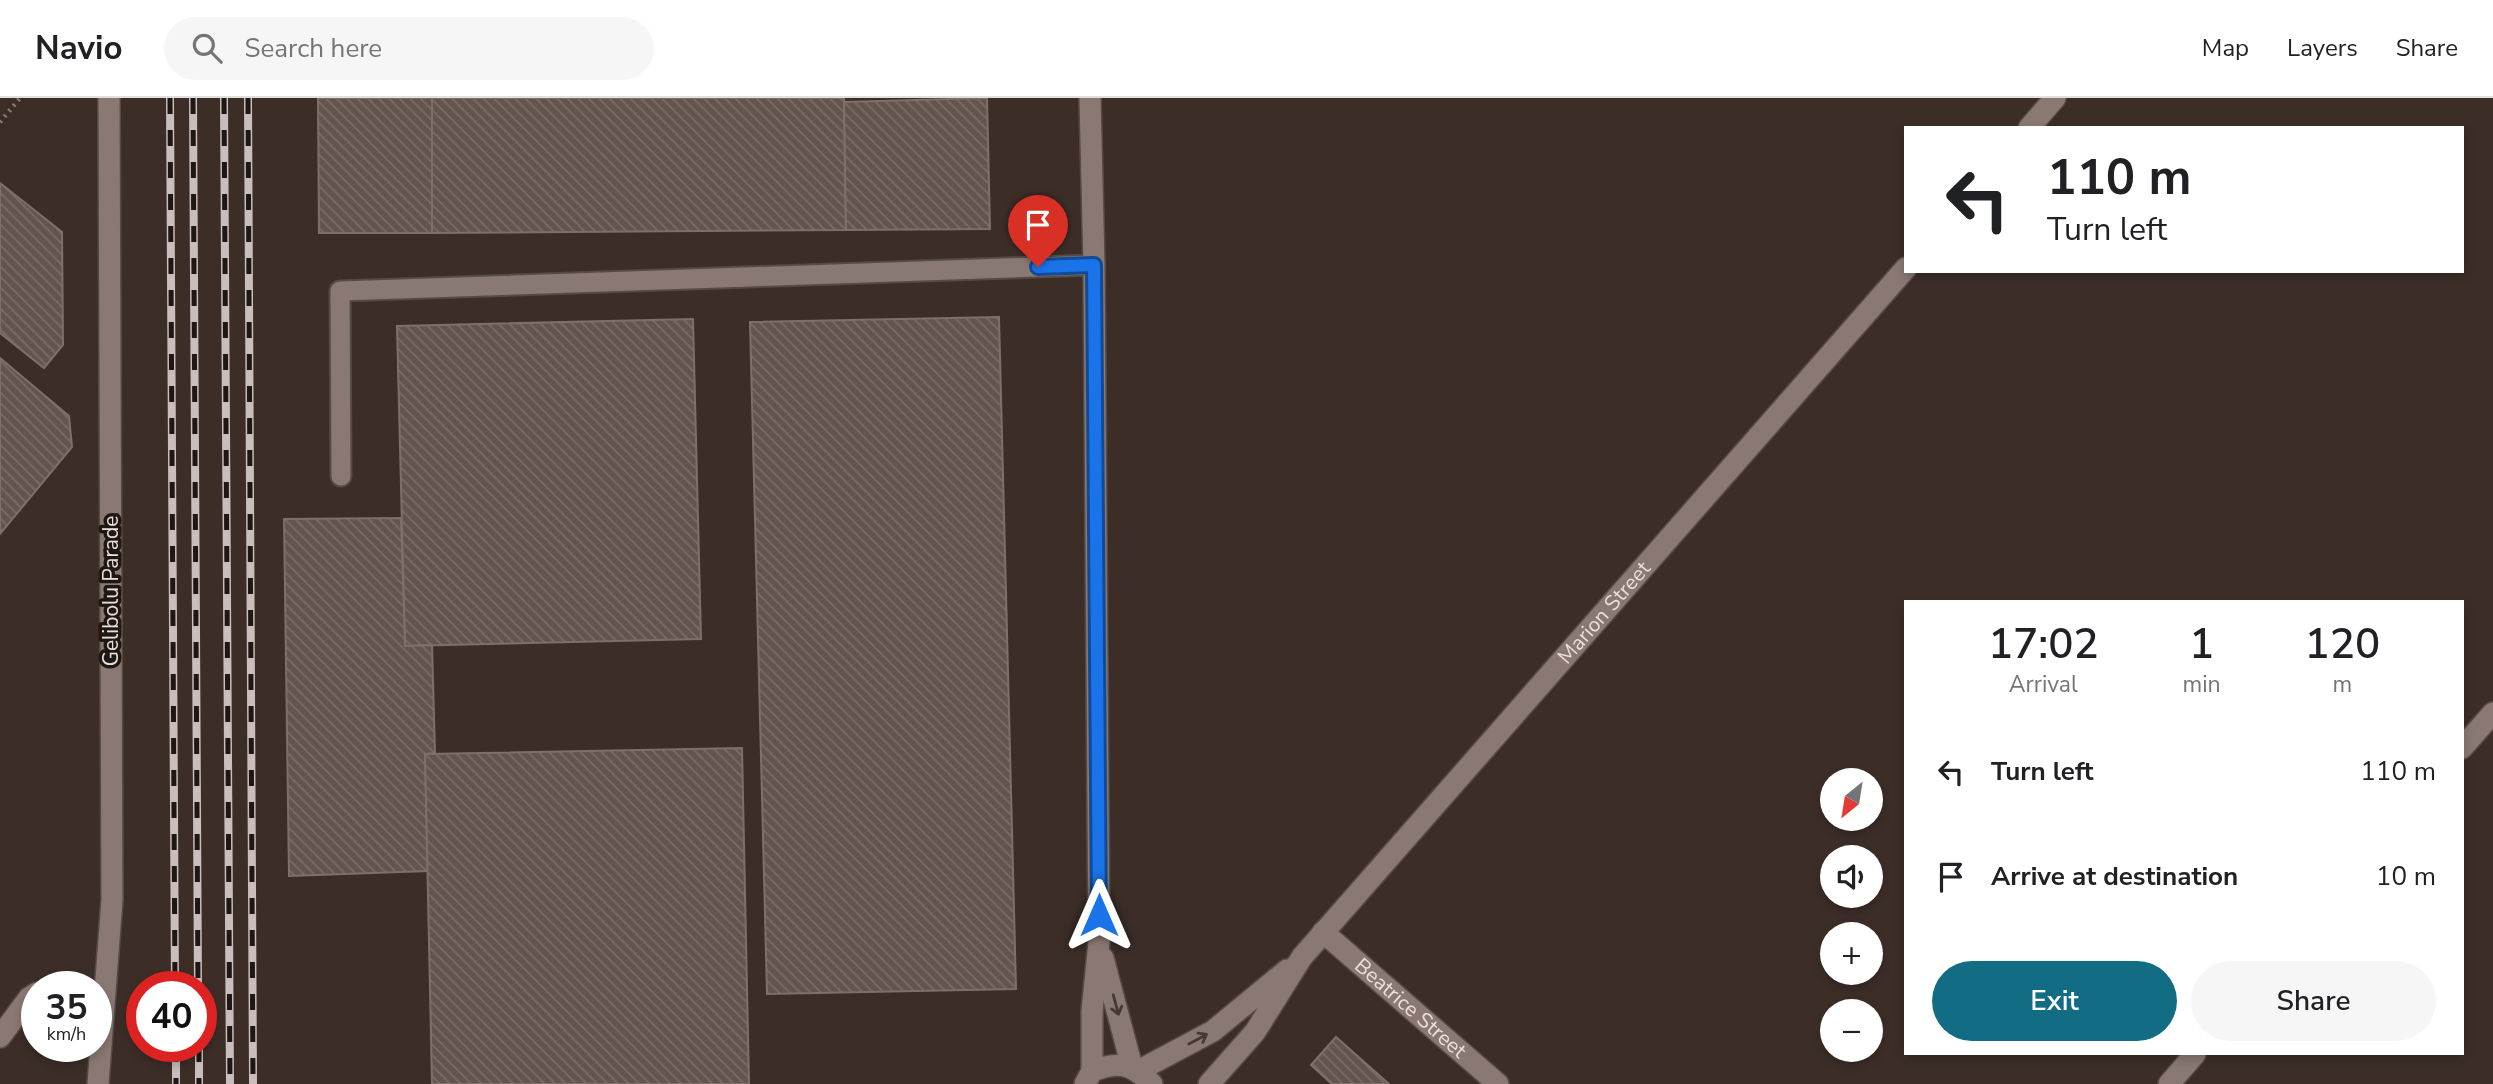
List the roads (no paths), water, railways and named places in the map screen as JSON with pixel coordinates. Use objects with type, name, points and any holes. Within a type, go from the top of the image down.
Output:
[{"type":"street","name":"Gelibolu Parade","points":[[103,971],[112,900],[109,98]]},
{"type":"street","points":[[1089,1077],[1099,942],[1094,265],[1090,98]]},
{"type":"street","points":[[2031,126],[2055,98]]},
{"type":"street","name":"Marion Street","points":[[1209,1084],[1255,1032],[1302,957],[1323,932],[1904,270]]},
{"type":"street","points":[[2464,746],[2493,713]]},
{"type":"street","name":"Beatrice Street","points":[[1323,932],[1498,1084]]},
{"type":"street","points":[[1099,942],[1141,1074]]},
{"type":"street","name":"Marion Street","points":[[1141,1074],[1213,1031],[1302,957]]},
{"type":"street","points":[[0,1037],[21,1009]]},
{"type":"street","points":[[2169,1084],[2194,1055]]},
{"type":"street","name":"Gelibolu Parade","points":[[98,1062],[98,1084]]},
{"type":"street","points":[[1089,1077],[1110,1065],[1141,1074]]},
{"type":"lane","points":[[341,476],[340,291],[1094,265]]},
{"type":"railway","points":[[170,98],[175,971]]},
{"type":"railway","points":[[193,98],[198,971]]},
{"type":"railway","points":[[224,98],[230,1084]]},
{"type":"railway","points":[[248,98],[253,1084]]},
{"type":"railway","points":[[176,1062],[176,1084]]},
{"type":"railway","points":[[199,1062],[199,1084]]}]
